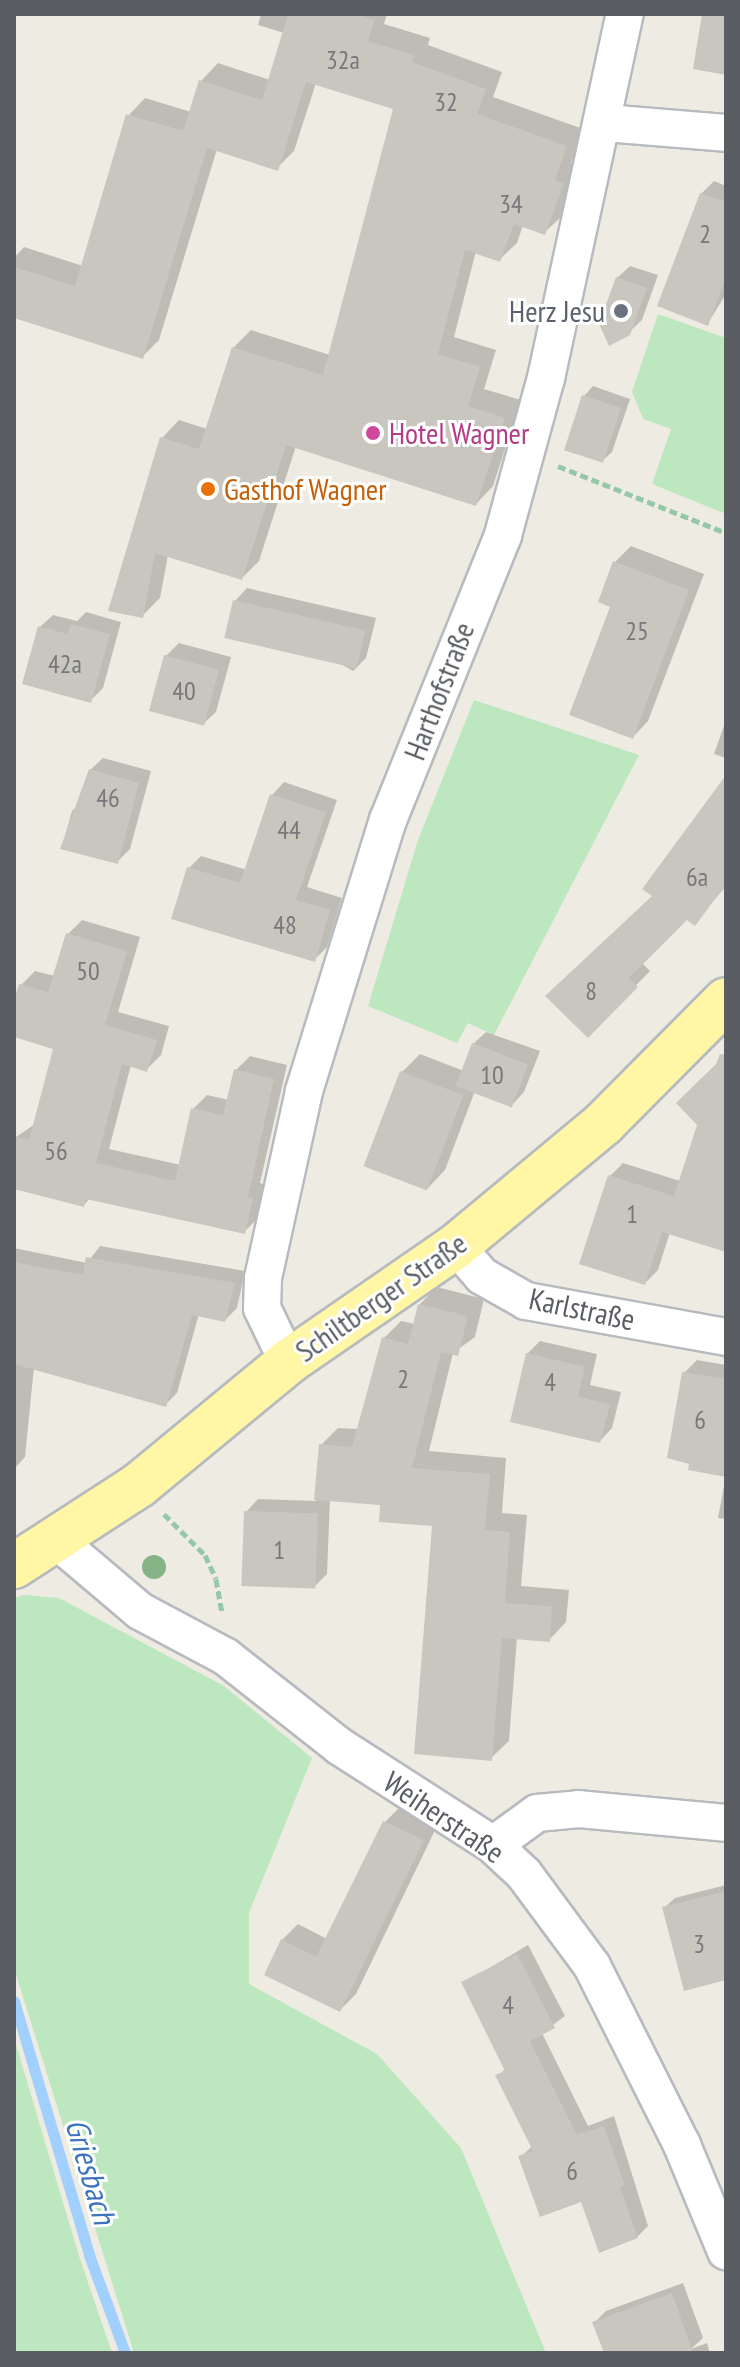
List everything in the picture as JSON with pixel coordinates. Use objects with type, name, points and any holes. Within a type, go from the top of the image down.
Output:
[{"type":"main road","name":"Schiltberger Straße","points":[[14,1566],[139,1485],[288,1362],[456,1246],[604,1123],[726,1000]]},
{"type":"street","name":"Harthofstraße","points":[[288,1362],[262,1308],[263,1278],[304,1091],[388,820],[503,535],[527,453],[605,123],[625,14]]},
{"type":"street","points":[[605,123],[726,133]]},
{"type":"street","name":"Karlstraße","points":[[456,1246],[482,1276],[526,1301],[726,1337]]},
{"type":"street","name":"Weiherstraße","points":[[55,1539],[140,1611],[226,1657],[339,1746],[493,1845],[555,1909],[592,1966],[682,2145],[726,2251]]},
{"type":"street","points":[[493,1845],[537,1813],[579,1809],[726,1823]]},
{"type":"path","points":[[527,453],[726,533]]},
{"type":"path","points":[[139,1485],[211,1567],[226,1657]]},
{"type":"green space","points":[[658,314],[726,338],[726,514],[652,484],[671,429],[643,419],[632,392]]},
{"type":"green space","points":[[474,700],[639,755],[494,1035],[468,1023],[457,1043],[368,1006],[418,840]]},
{"type":"green space","points":[[24,1595],[59,1598],[224,1686],[312,1758],[249,1913],[249,1984],[377,2054],[461,2148],[546,2353],[134,2353],[14,1968],[14,1598]]},
{"type":"green space","points":[[14,2038],[79,2256],[112,2353],[14,2353]]},
{"type":"building","points":[[288,14],[356,14],[375,20],[368,41],[414,55],[412,62],[486,89],[477,114],[567,146],[555,180],[564,183],[545,235],[514,224],[500,262],[465,250],[438,354],[480,367],[468,406],[505,418],[476,506],[286,445],[242,580],[155,553],[143,618],[108,611],[160,437],[199,449],[232,347],[323,375],[393,109],[306,82],[278,171],[207,148],[143,359],[14,318],[14,267],[75,286],[126,114],[183,131],[199,80],[262,100]]},
{"type":"building","points":[[702,14],[726,14],[726,75],[693,69]]},
{"type":"building","points":[[700,193],[726,202],[726,276],[708,326],[657,306]]},
{"type":"building","name":"Herz Jesu","points":[[616,277],[647,288],[630,335],[609,346],[599,324]]},
{"type":"building","points":[[582,395],[621,408],[603,463],[564,450]]},
{"type":"building","points":[[613,561],[689,590],[633,739],[569,715],[610,607],[598,602]]},
{"type":"building","points":[[233,600],[366,631],[357,669],[224,638]]},
{"type":"building","points":[[71,624],[110,634],[91,703],[22,684],[38,626],[68,634]]},
{"type":"building","points":[[164,655],[219,670],[204,726],[149,711]]},
{"type":"building","points":[[89,769],[139,783],[118,864],[60,849]]},
{"type":"building","points":[[726,775],[726,884],[695,926],[687,920],[629,978],[638,987],[588,1038],[545,996],[652,896],[642,889]]},
{"type":"building","points":[[270,794],[326,812],[296,900],[330,910],[315,962],[171,919],[187,867],[240,883]]},
{"type":"building","points":[[66,933],[127,951],[105,1025],[157,1040],[147,1072],[122,1064],[96,1163],[175,1181],[191,1108],[223,1115],[234,1069],[274,1079],[248,1197],[253,1198],[245,1234],[86,1199],[84,1207],[14,1189],[14,1136],[29,1140],[53,1049],[14,1037],[14,1000],[19,984],[48,992]]},
{"type":"building","points":[[472,1043],[528,1065],[512,1107],[456,1086]]},
{"type":"building","points":[[720,1054],[726,1055],[726,1252],[662,1232],[645,1285],[579,1264],[608,1175],[674,1196],[697,1125],[676,1103],[716,1064]]},
{"type":"building","points":[[400,1071],[463,1095],[427,1191],[363,1166]]},
{"type":"building","points":[[86,1257],[235,1283],[225,1322],[192,1315],[166,1407],[14,1364],[14,1262],[83,1275]]},
{"type":"building","points":[[418,1304],[468,1316],[458,1356],[441,1352],[412,1468],[490,1474],[485,1530],[510,1532],[505,1603],[552,1606],[550,1642],[502,1638],[492,1761],[414,1754],[432,1526],[379,1522],[380,1505],[314,1500],[319,1444],[352,1447],[382,1337],[408,1344]]},
{"type":"building","points":[[526,1353],[585,1367],[578,1397],[610,1404],[600,1443],[510,1422]]},
{"type":"building","points":[[682,1372],[726,1379],[726,1477],[688,1470],[689,1464],[667,1458]]},
{"type":"building","points":[[244,1511],[318,1514],[315,1589],[241,1586]]},
{"type":"building","points":[[383,1821],[424,1840],[340,2012],[264,1975],[281,1939],[316,1957]]},
{"type":"building","points":[[726,1891],[726,1980],[684,1991],[662,1907]]},
{"type":"building","points":[[517,1954],[555,2028],[530,2041],[577,2135],[604,2126],[625,2186],[620,2187],[638,2238],[599,2253],[581,2202],[540,2217],[518,2156],[533,2151],[495,2075],[505,2071],[461,1982]]},
{"type":"building","points":[[672,2293],[693,2353],[604,2353],[592,2322]]},
{"type":"waterway","name":"Griesbach","points":[[14,2001],[89,2255],[125,2353]]},
{"type":"place","name":"Herz Jesu","points":[[621,311]]},
{"type":"place","name":"Hotel Wagner","points":[[373,433]]},
{"type":"place","name":"Gasthof Wagner","points":[[208,489]]}]
